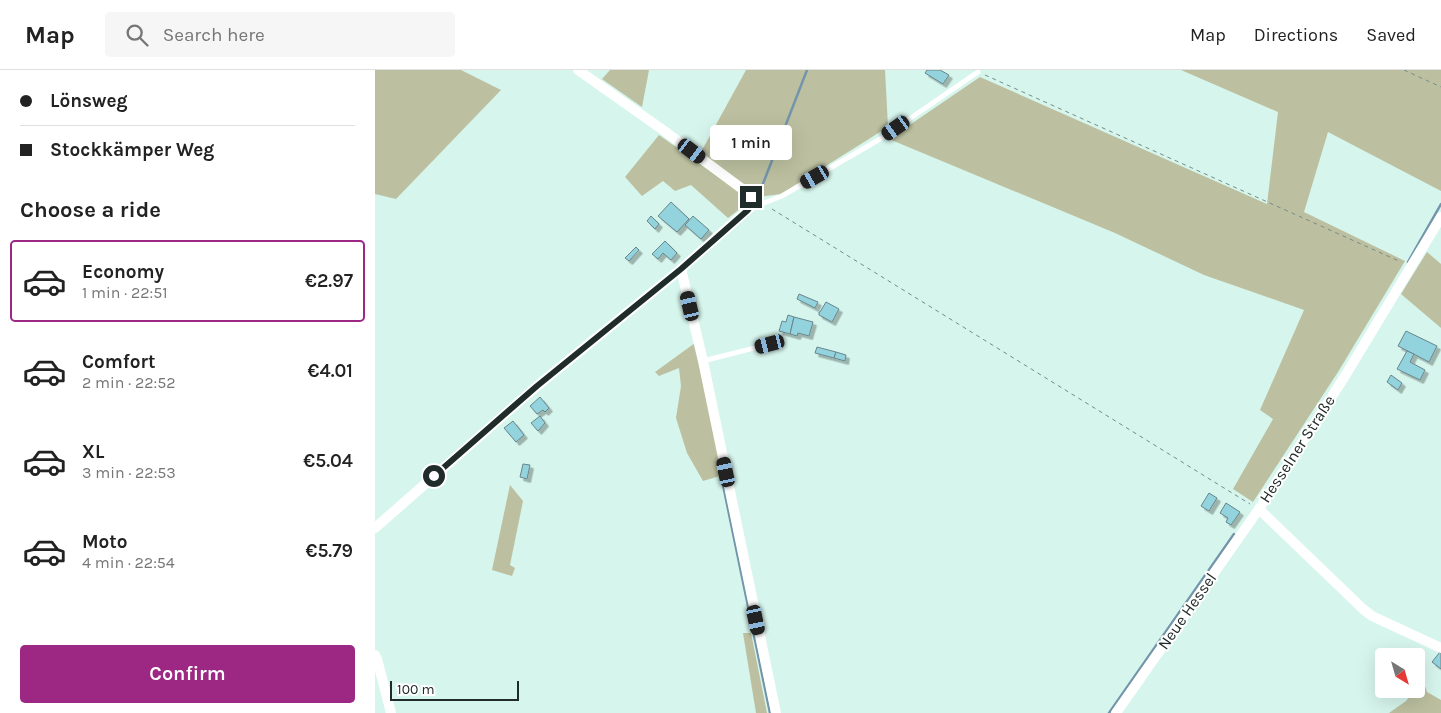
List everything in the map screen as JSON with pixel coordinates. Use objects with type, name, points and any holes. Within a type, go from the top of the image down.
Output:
[{"type":"street","points":[[375,528],[537,386],[681,269],[748,210],[759,203],[733,182],[578,70]]},
{"type":"street","name":"Hesselner Straße","points":[[1441,217],[1345,376],[1259,509],[1372,616],[1441,648]]},
{"type":"street","points":[[681,269],[703,361],[776,713]]},
{"type":"street","name":"Neue Hessel","points":[[1116,713],[1259,509]]},
{"type":"street","points":[[375,655],[391,713]]},
{"type":"lane","points":[[759,203],[782,196],[880,139],[978,72]]},
{"type":"lane","points":[[703,361],[770,344]]},
{"type":"path","points":[[1404,70],[1441,87]]},
{"type":"path","points":[[978,72],[1411,267]]},
{"type":"path","points":[[759,203],[1259,509]]},
{"type":"green space","points":[[375,70],[461,70],[501,90],[396,199],[375,194]]},
{"type":"green space","points":[[610,70],[649,70],[642,107],[602,79]]},
{"type":"green space","points":[[746,70],[885,70],[888,127],[781,194],[757,197],[701,152]]},
{"type":"green space","points":[[1181,70],[1441,70],[1441,191],[1328,132],[1304,212],[1405,261],[1338,372],[1253,502],[1233,489],[1273,419],[1260,410],[1304,310],[1204,275],[1115,233],[889,139],[980,77],[1267,204],[1278,112]]},
{"type":"green space","points":[[659,135],[744,195],[745,205],[728,218],[691,185],[675,191],[663,181],[642,196],[625,177]]},
{"type":"green space","points":[[1427,252],[1441,264],[1441,328],[1401,294]]},
{"type":"green space","points":[[695,343],[723,475],[703,481],[687,453],[676,418],[681,386],[679,368],[659,376],[655,372]]},
{"type":"green space","points":[[510,485],[523,501],[510,565],[515,568],[512,576],[492,570]]},
{"type":"green space","points":[[743,633],[751,633],[767,713],[756,713]]},
{"type":"green space","points":[[1425,686],[1427,692],[1441,700],[1441,713],[1389,713],[1408,698],[1425,698]]},
{"type":"building","points":[[927,70],[940,70],[949,75],[943,84],[925,73]]},
{"type":"building","points":[[671,202],[689,219],[677,232],[658,216]]},
{"type":"building","points":[[651,216],[659,224],[655,229],[647,221]]},
{"type":"building","points":[[693,216],[709,230],[701,239],[685,225]]},
{"type":"building","points":[[665,241],[677,253],[671,260],[663,253],[658,259],[652,254]]},
{"type":"building","points":[[636,247],[639,250],[629,261],[625,258]]},
{"type":"building","points":[[799,294],[818,302],[815,308],[797,299]]},
{"type":"building","points":[[826,302],[839,309],[832,322],[819,315]]},
{"type":"building","points":[[788,315],[794,317],[790,334],[779,331],[782,321],[786,322]]},
{"type":"building","points":[[794,317],[813,322],[809,336],[798,333],[797,336],[790,334]]},
{"type":"building","points":[[1406,331],[1437,346],[1429,362],[1398,346]]},
{"type":"building","points":[[817,347],[836,352],[834,358],[815,353]]},
{"type":"building","points":[[1407,351],[1414,354],[1410,362],[1425,370],[1420,380],[1397,369]]},
{"type":"building","points":[[836,352],[846,355],[845,361],[834,358]]},
{"type":"building","points":[[1391,375],[1402,383],[1398,390],[1387,382]]},
{"type":"building","points":[[540,397],[549,408],[545,412],[543,410],[537,414],[530,406]]},
{"type":"building","points":[[540,416],[545,423],[538,431],[531,423]]},
{"type":"building","points":[[513,421],[524,435],[516,442],[504,428]]},
{"type":"building","points":[[523,464],[530,465],[527,479],[520,477]]},
{"type":"building","points":[[1209,493],[1217,498],[1209,511],[1201,506]]},
{"type":"building","points":[[1226,503],[1240,512],[1231,525],[1226,522],[1228,518],[1220,513]]},
{"type":"building","points":[[1441,653],[1441,669],[1432,662]]},
{"type":"waterway","points":[[759,194],[807,70]]},
{"type":"waterway","points":[[1408,262],[1441,204]]},
{"type":"waterway","points":[[722,480],[770,713]]},
{"type":"waterway","points":[[1109,713],[1234,534]]},
{"type":"route","points":[[434,476],[537,386],[681,269],[751,207],[753,202],[751,197]]}]
